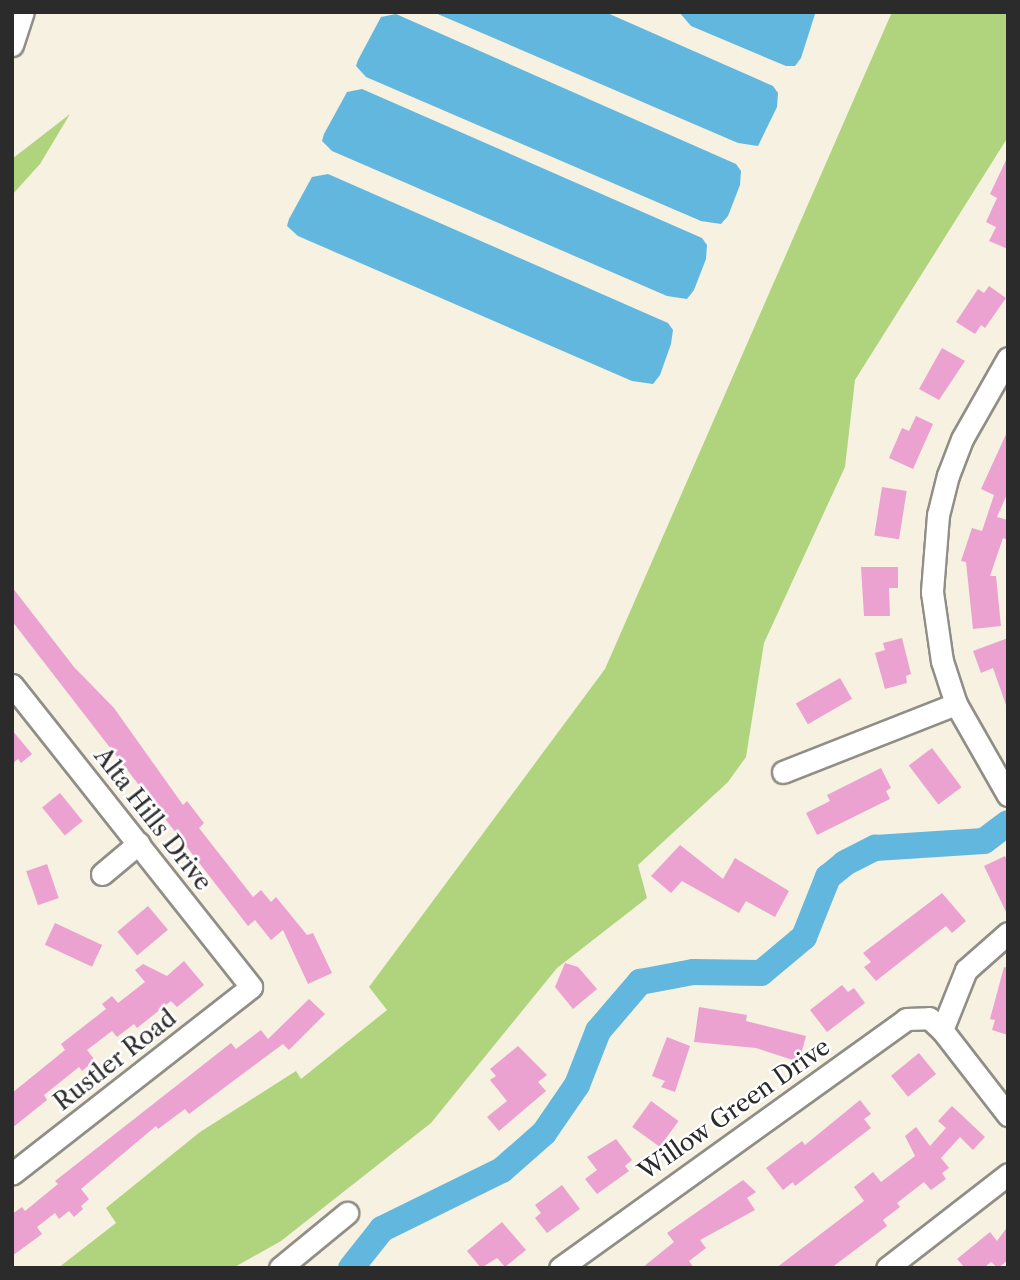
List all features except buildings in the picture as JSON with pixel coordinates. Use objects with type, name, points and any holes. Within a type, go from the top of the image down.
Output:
[{"type":"street","points":[[12,45],[23,12]]},
{"type":"street","points":[[1007,794],[956,704],[942,661],[932,592],[939,515],[962,439],[1008,358]]},
{"type":"street","name":"Alta Hills Drive","points":[[13,688],[251,987]]},
{"type":"street","points":[[783,772],[956,704]]},
{"type":"street","points":[[102,874],[139,843]]},
{"type":"street","points":[[1008,933],[966,970],[942,1030],[1008,1115]]},
{"type":"street","name":"Rustler Road","points":[[12,1174],[251,987]]},
{"type":"street","name":"Willow Green Drive","points":[[560,1268],[906,1019],[929,1018],[942,1030]]},
{"type":"street","points":[[887,1268],[1008,1174]]},
{"type":"street","points":[[280,1268],[347,1213]]},
{"type":"green space","points":[[892,12],[1008,12],[1008,137],[855,380],[845,467],[764,643],[746,757],[728,782],[638,865],[647,898],[557,968],[431,1123],[281,1241],[233,1268],[58,1268],[116,1223],[106,1208],[200,1132],[296,1071],[301,1079],[387,1010],[369,987],[605,669]]},
{"type":"green space","points":[[70,114],[40,164],[12,195],[12,159]]},
{"type":"water","points":[[433,12],[605,12],[773,86],[778,93],[777,107],[758,146],[738,143]]},
{"type":"water","points":[[679,12],[815,14],[801,58],[795,66],[786,66],[691,26]]},
{"type":"water","points":[[396,14],[736,164],[741,171],[740,185],[728,216],[721,224],[701,221],[366,77],[356,66],[358,60],[381,17]]},
{"type":"water","points":[[362,89],[702,238],[707,245],[706,259],[694,290],[687,299],[667,296],[332,151],[322,141],[324,134],[347,92]]},
{"type":"water","points":[[328,174],[668,323],[673,330],[671,344],[660,375],[653,384],[632,381],[298,236],[287,226],[289,219],[312,177]]},
{"type":"waterway","points":[[351,1268],[382,1229],[502,1170],[544,1133],[577,1085],[598,1031],[640,982],[693,972],[761,973],[804,937],[828,877],[845,863],[875,848],[984,841],[1008,823]]}]
